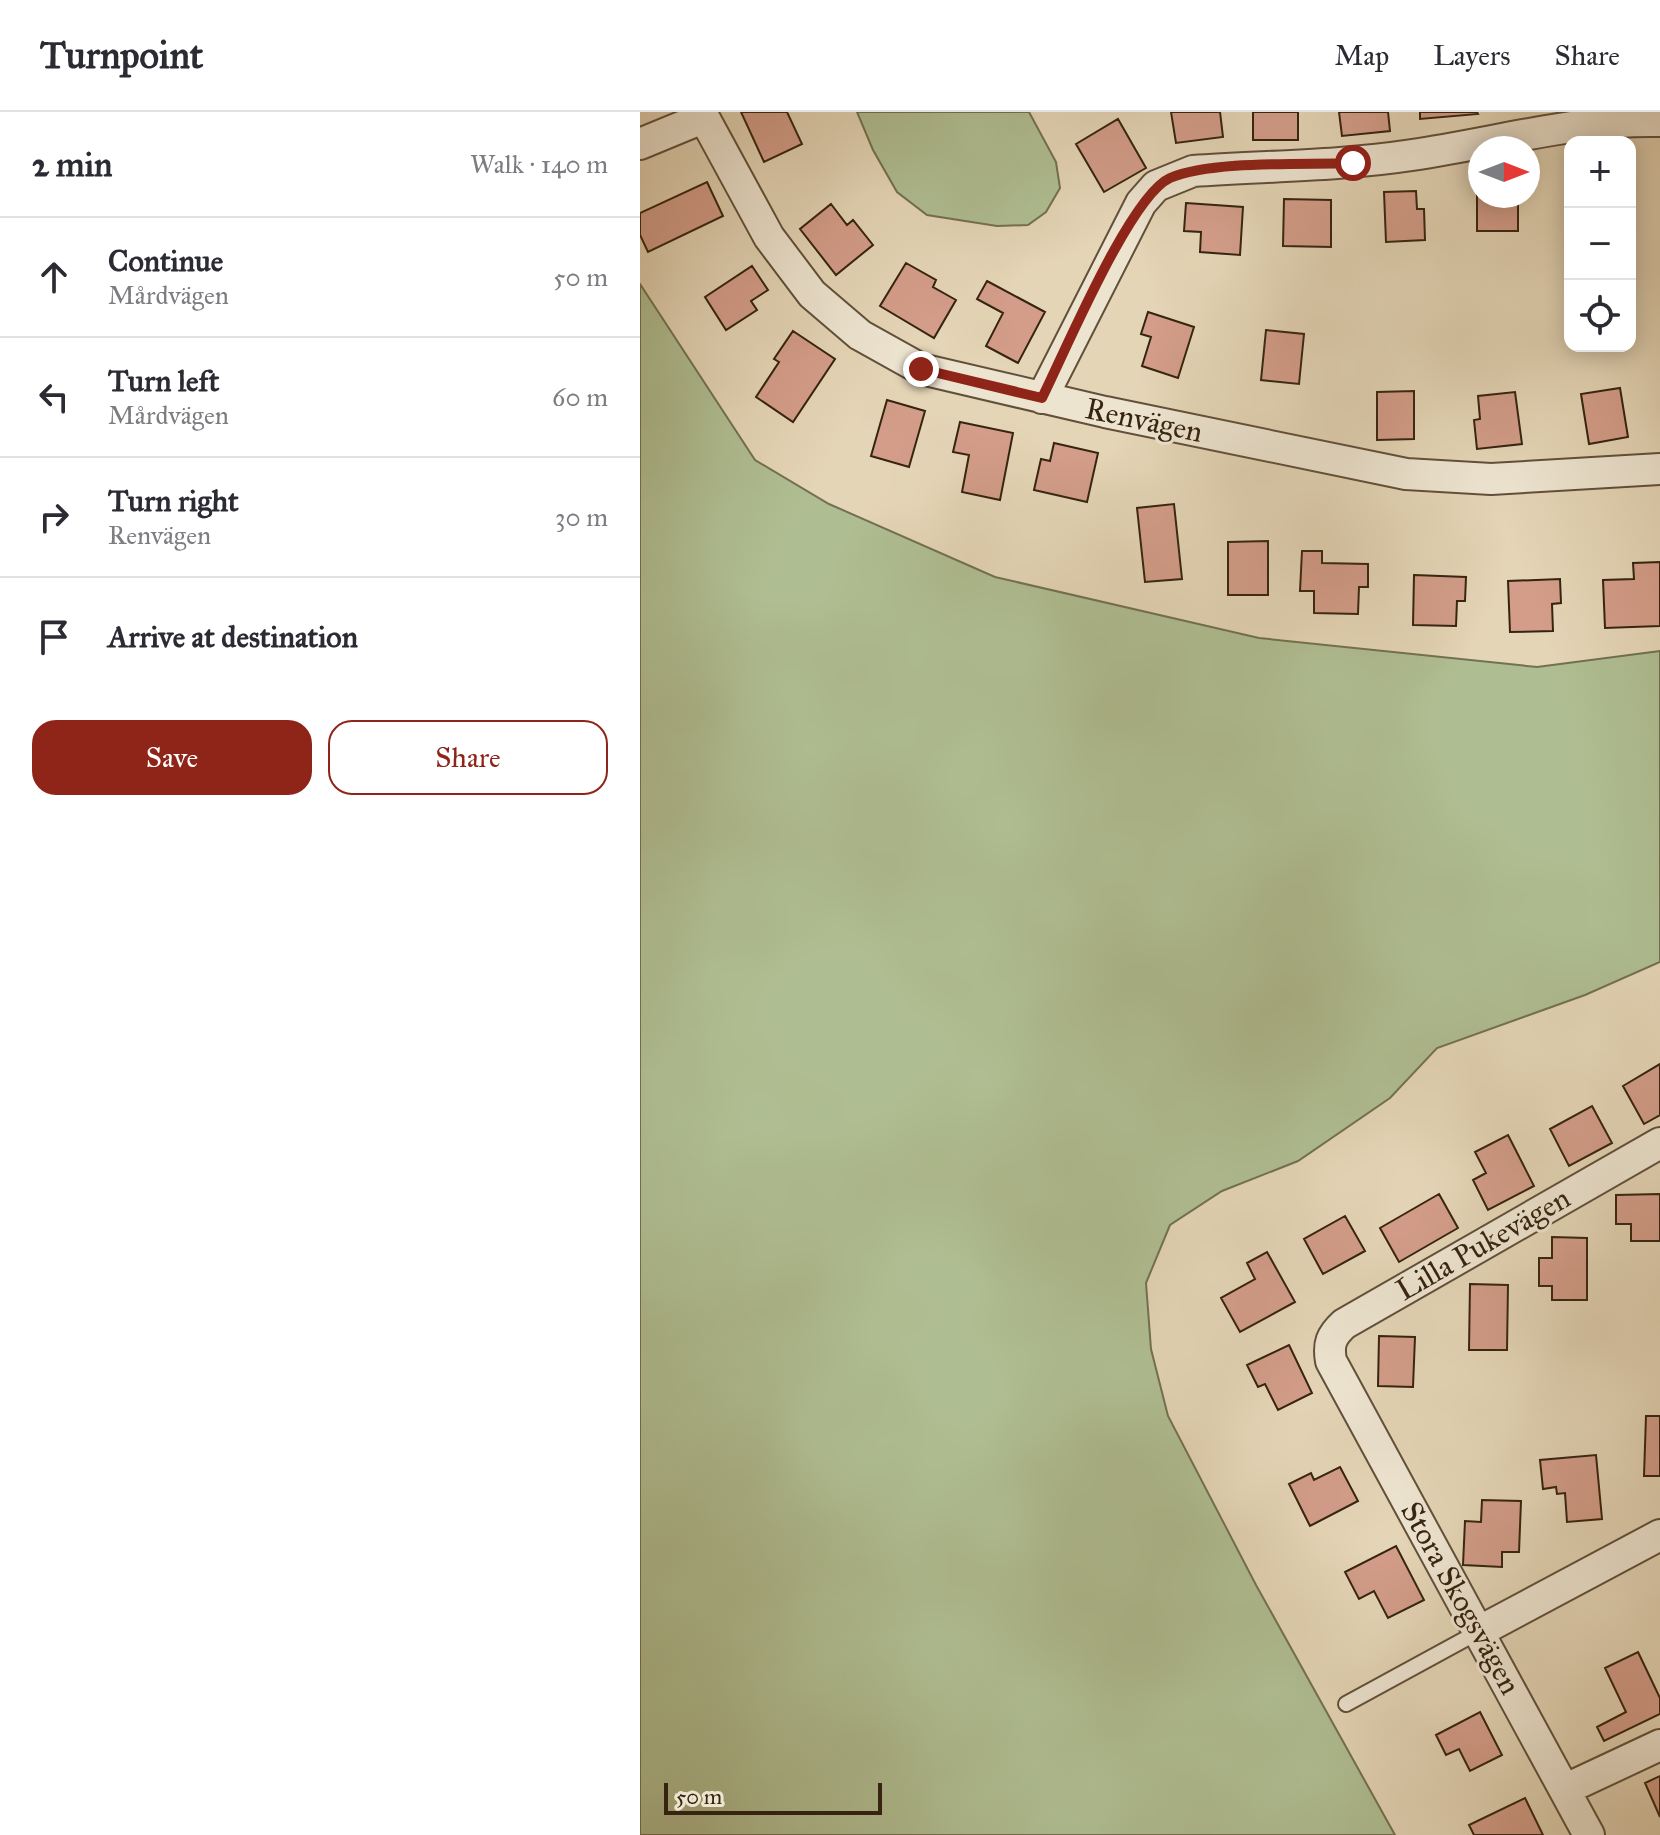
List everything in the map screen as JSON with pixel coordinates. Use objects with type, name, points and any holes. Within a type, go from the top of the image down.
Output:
[{"type":"street","points":[[640,144],[702,115]]},
{"type":"street","name":"Renvägen","points":[[702,115],[769,237],[832,314],[860,335],[921,369],[1042,398],[1406,474],[1491,479],[1660,469]]},
{"type":"street","points":[[1042,398],[1127,224],[1156,186],[1171,178],[1193,171],[1353,163],[1411,156],[1601,122],[1660,121]]},
{"type":"street","name":"Lilla Pukevägen","points":[[1331,1361],[1329,1348],[1332,1335],[1344,1324],[1660,1143]]},
{"type":"street","name":"Stora Skogsvägen","points":[[1331,1361],[1589,1835]]},
{"type":"street","points":[[1480,1631],[1660,1535]]},
{"type":"street","points":[[1566,1789],[1660,1745]]},
{"type":"lane","points":[[1346,1704],[1480,1631]]},
{"type":"green space","points":[[857,112],[1029,112],[1056,162],[1060,188],[1046,212],[1028,225],[997,226],[927,215],[897,192],[873,150]]},
{"type":"green space","points":[[640,284],[755,460],[829,504],[995,577],[1259,638],[1537,667],[1660,651],[1660,962],[1585,995],[1437,1048],[1390,1098],[1298,1161],[1222,1191],[1170,1225],[1146,1283],[1151,1349],[1168,1416],[1256,1585],[1395,1835],[640,1835]]},
{"type":"building","points":[[741,112],[787,112],[802,144],[764,162]]},
{"type":"building","points":[[1171,112],[1220,112],[1223,137],[1176,143]]},
{"type":"building","points":[[1253,112],[1298,112],[1298,140],[1253,140]]},
{"type":"building","points":[[1339,112],[1388,112],[1390,131],[1342,136]]},
{"type":"building","points":[[1420,112],[1477,112],[1478,114],[1420,119]]},
{"type":"building","points":[[1118,119],[1146,168],[1104,192],[1076,144]]},
{"type":"building","points":[[707,182],[723,216],[648,252],[640,235],[640,213]]},
{"type":"building","points":[[1416,191],[1417,209],[1424,209],[1425,240],[1386,242],[1384,192]]},
{"type":"building","points":[[1284,199],[1331,200],[1331,247],[1283,246]]},
{"type":"building","points":[[1186,203],[1243,207],[1240,255],[1200,252],[1201,232],[1184,231]]},
{"type":"building","points":[[831,204],[847,225],[853,220],[873,245],[836,275],[800,229]]},
{"type":"building","points":[[1477,208],[1518,208],[1518,231],[1477,231]]},
{"type":"building","points":[[906,263],[936,280],[933,287],[956,300],[934,338],[880,306]]},
{"type":"building","points":[[752,266],[768,290],[751,301],[757,310],[726,330],[705,297]]},
{"type":"building","points":[[987,281],[1045,312],[1018,363],[986,346],[1003,313],[977,299]]},
{"type":"building","points":[[1148,312],[1194,327],[1178,378],[1142,366],[1151,337],[1141,334]]},
{"type":"building","points":[[1266,330],[1304,334],[1299,384],[1261,380]]},
{"type":"building","points":[[793,331],[835,359],[793,422],[756,397],[779,362],[774,359]]},
{"type":"building","points":[[1620,388],[1628,437],[1589,444],[1581,394]]},
{"type":"building","points":[[1414,391],[1414,439],[1377,440],[1377,392]]},
{"type":"building","points":[[1515,392],[1522,444],[1477,449],[1474,420],[1480,419],[1478,396]]},
{"type":"building","points":[[887,400],[925,411],[909,467],[871,456]]},
{"type":"building","points":[[960,422],[1013,433],[1000,500],[962,492],[969,455],[953,452]]},
{"type":"building","points":[[1054,443],[1098,453],[1087,502],[1034,490],[1041,459],[1050,461]]},
{"type":"building","points":[[1174,504],[1182,579],[1145,582],[1137,508]]},
{"type":"building","points":[[1268,541],[1268,595],[1228,595],[1228,542]]},
{"type":"building","points":[[1302,551],[1322,551],[1322,563],[1368,564],[1368,587],[1359,587],[1358,614],[1314,613],[1314,591],[1300,591]]},
{"type":"building","points":[[1660,562],[1660,626],[1605,628],[1603,580],[1634,579],[1633,563]]},
{"type":"building","points":[[1414,575],[1466,577],[1465,601],[1457,601],[1456,626],[1413,625]]},
{"type":"building","points":[[1560,579],[1561,603],[1552,604],[1553,631],[1510,632],[1508,581]]},
{"type":"building","points":[[1660,1064],[1660,1115],[1644,1124],[1623,1086]]},
{"type":"building","points":[[1592,1106],[1612,1143],[1569,1166],[1550,1129]]},
{"type":"building","points":[[1508,1135],[1534,1186],[1488,1210],[1473,1180],[1486,1173],[1475,1152]]},
{"type":"building","points":[[1439,1194],[1458,1228],[1399,1262],[1380,1228]]},
{"type":"building","points":[[1660,1194],[1660,1241],[1631,1241],[1631,1224],[1616,1224],[1616,1195]]},
{"type":"building","points":[[1345,1216],[1365,1251],[1323,1274],[1304,1239]]},
{"type":"building","points":[[1552,1237],[1587,1238],[1587,1300],[1552,1300],[1552,1286],[1539,1286],[1539,1258],[1552,1258]]},
{"type":"building","points":[[1267,1252],[1295,1302],[1240,1332],[1221,1298],[1255,1279],[1247,1263]]},
{"type":"building","points":[[1470,1284],[1508,1285],[1507,1350],[1469,1350]]},
{"type":"building","points":[[1379,1336],[1415,1337],[1413,1387],[1378,1386]]},
{"type":"building","points":[[1289,1345],[1312,1393],[1278,1410],[1265,1384],[1258,1387],[1247,1365]]},
{"type":"building","points":[[1646,1416],[1660,1416],[1660,1476],[1644,1476]]},
{"type":"building","points":[[1596,1455],[1602,1519],[1567,1522],[1565,1493],[1557,1494],[1556,1487],[1543,1489],[1540,1460]]},
{"type":"building","points":[[1340,1467],[1358,1501],[1310,1526],[1289,1484],[1311,1473],[1314,1480]]},
{"type":"building","points":[[1482,1500],[1521,1501],[1519,1552],[1502,1552],[1502,1567],[1463,1565],[1465,1521],[1481,1522]]},
{"type":"building","points":[[1396,1546],[1424,1600],[1388,1618],[1374,1591],[1359,1599],[1345,1572]]},
{"type":"building","points":[[1638,1652],[1660,1698],[1660,1714],[1604,1741],[1597,1727],[1626,1712],[1605,1668]]},
{"type":"building","points":[[1480,1712],[1502,1755],[1470,1771],[1459,1749],[1446,1755],[1436,1735]]},
{"type":"building","points":[[1660,1776],[1660,1817],[1645,1783]]},
{"type":"building","points":[[1525,1798],[1543,1835],[1474,1835],[1469,1825]]},
{"type":"route","points":[[921,369],[1042,398],[1127,224],[1156,186],[1193,171],[1353,163]]}]
